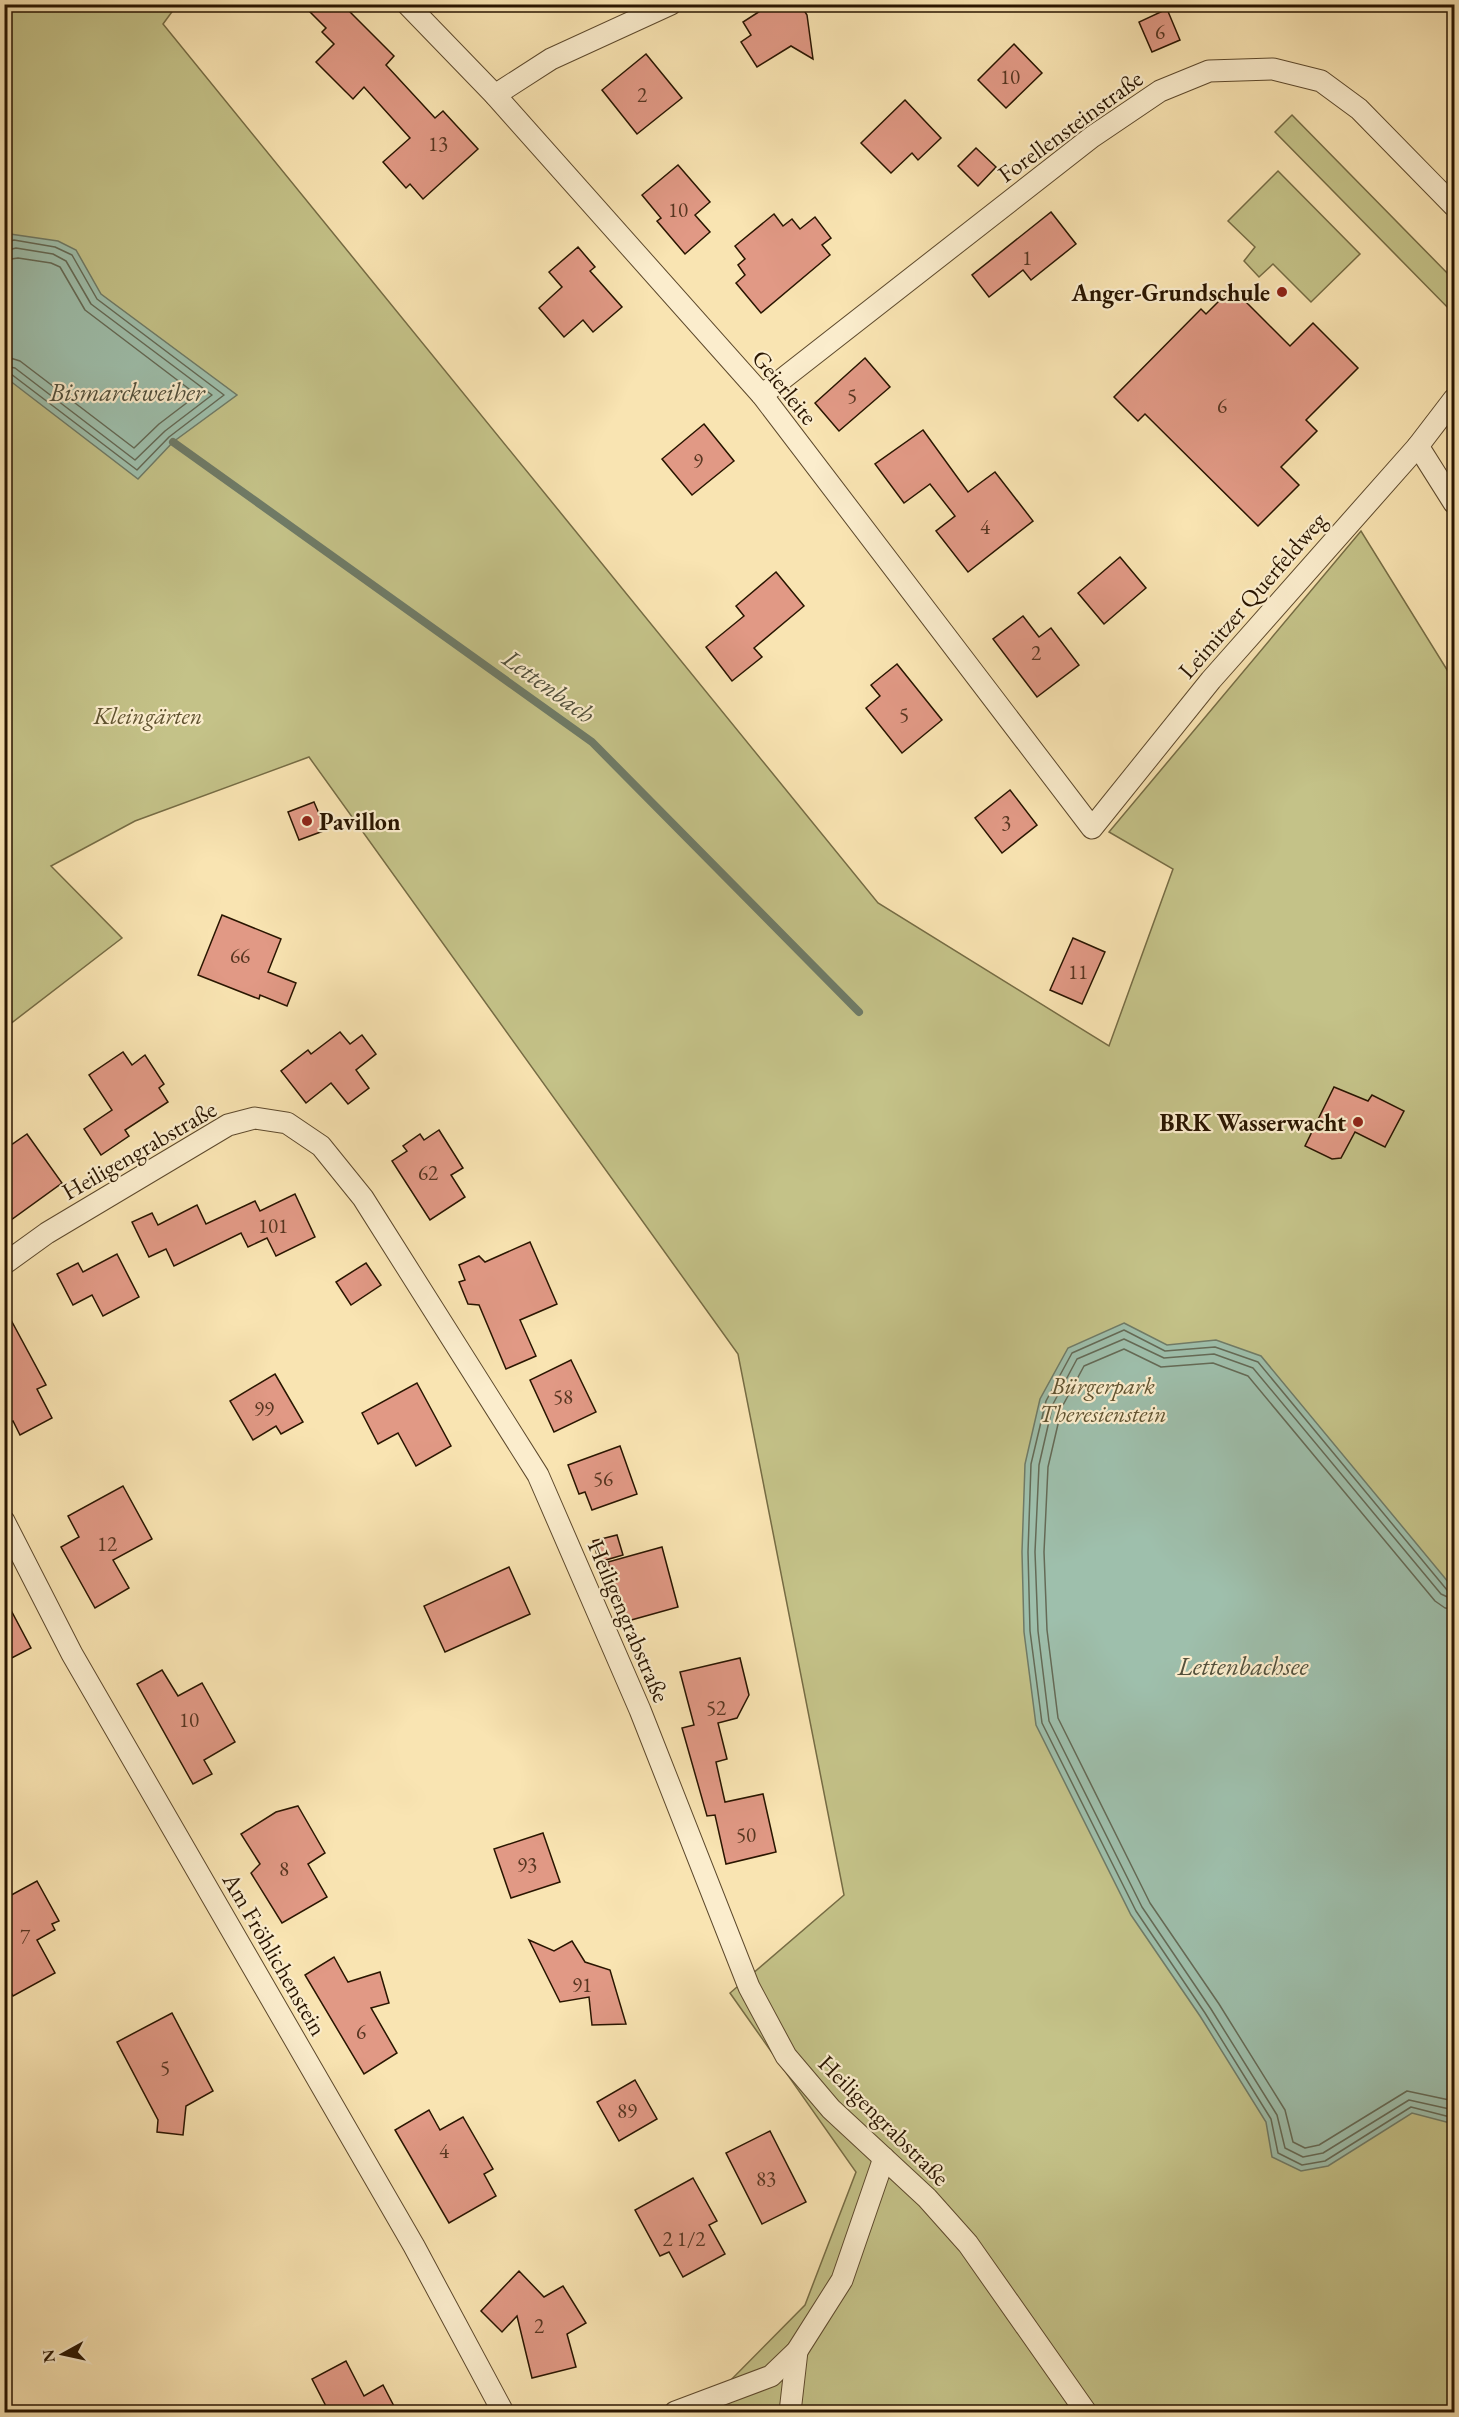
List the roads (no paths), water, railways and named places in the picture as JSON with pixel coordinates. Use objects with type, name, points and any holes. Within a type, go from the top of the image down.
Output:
[{"type":"street","name":"Geierleite","points":[[407,4],[495,95],[762,395],[1092,828]]},
{"type":"street","points":[[495,95],[551,59],[671,4]]},
{"type":"street","name":"Forellensteinstraße","points":[[762,395],[1092,137],[1160,91],[1209,71],[1273,69],[1321,81],[1359,109],[1455,206]]},
{"type":"street","name":"Leimitzer Querfeldweg","points":[[1092,828],[1211,680],[1418,446],[1455,399]]},
{"type":"street","points":[[1418,446],[1455,503]]},
{"type":"street","name":"Heiligengrabstraße","points":[[4,1264],[47,1233],[228,1125],[255,1118],[287,1123],[321,1146],[363,1198],[538,1474],[640,1710],[749,1987],[786,2056],[831,2109],[927,2198],[968,2244],[1086,2412]]},
{"type":"street","name":"Am Fröhlichenstein","points":[[4,1521],[72,1654],[414,2246],[503,2412]]},
{"type":"street","points":[[675,2412],[771,2376],[797,2350],[842,2280],[884,2158]]},
{"type":"street","points":[[790,2412],[797,2350]]},
{"type":"water","name":"Bismarckweiher","points":[[10,234],[58,241],[76,250],[101,294],[237,395],[173,442],[138,479],[5,377],[4,240]]},
{"type":"water","name":"Lettenbachsee","points":[[1124,1323],[1167,1345],[1216,1340],[1261,1356],[1454,1589],[1454,2124],[1412,2113],[1328,2166],[1301,2171],[1272,2157],[1266,2122],[1200,2016],[1131,1915],[1036,1725],[1024,1632],[1022,1552],[1025,1464],[1040,1399],[1068,1348]]},
{"type":"waterway","name":"Lettenbach","points":[[173,442],[592,742],[859,1012]]},
{"type":"place","name":"Anger-Grundschule","points":[[1282,292]]},
{"type":"place","name":"Pavillon","points":[[307,821]]},
{"type":"place","name":"BRK Wasserwacht","points":[[1358,1122]]},
{"type":"park label","name":"Kleingärten","points":[[148,715]]},
{"type":"park label","name":"Bürgerpark Theresienstein","points":[[1103,1399]]}]
